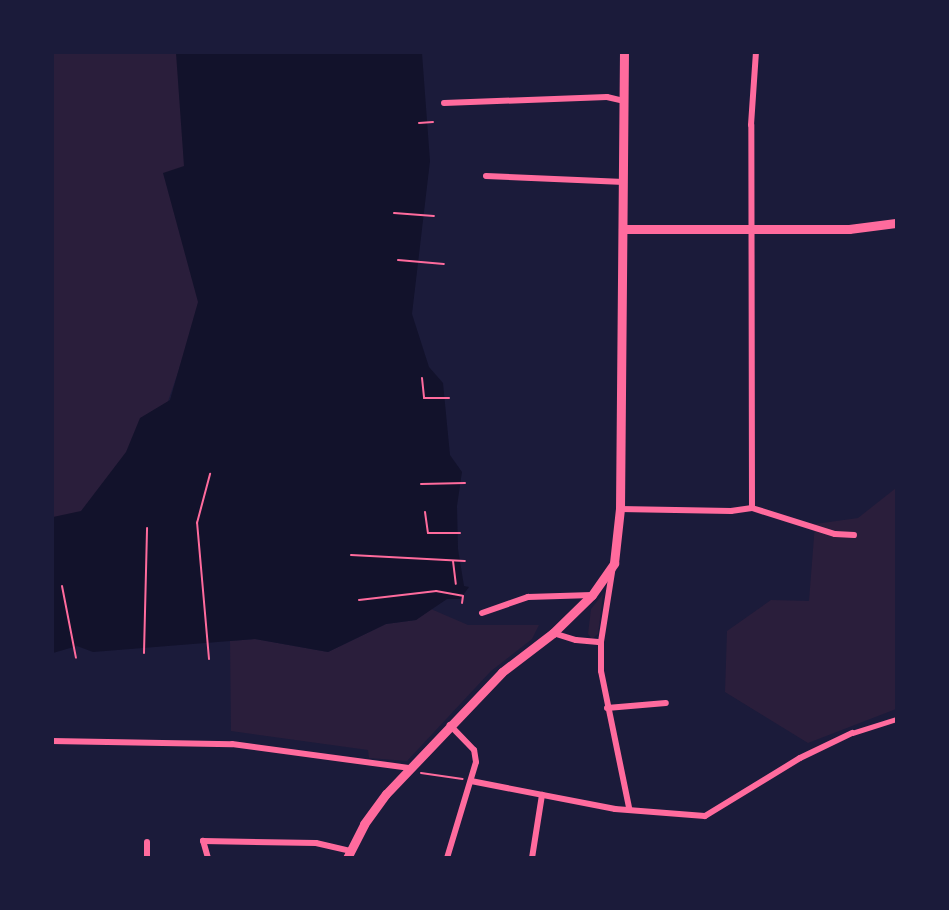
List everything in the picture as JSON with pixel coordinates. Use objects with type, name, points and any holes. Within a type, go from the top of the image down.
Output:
[{"type":"street","points":[[624,52],[621,508],[601,642],[607,708],[629,808]]},
{"type":"street","points":[[752,508],[751,125],[756,52]]},
{"type":"street","points":[[444,103],[607,97],[625,101]]},
{"type":"street","points":[[486,176],[624,182]]},
{"type":"street","points":[[624,230],[849,229],[897,223]]},
{"type":"street","points":[[621,508],[752,508],[835,534],[854,535]]},
{"type":"street","points":[[208,858],[203,841],[316,843],[349,854],[364,824],[410,768],[502,672],[553,633],[592,595],[614,563]]},
{"type":"street","points":[[482,613],[528,597],[592,595]]},
{"type":"street","points":[[553,633],[576,640],[601,642]]},
{"type":"street","points":[[607,708],[666,703]]},
{"type":"street","points":[[471,781],[542,795],[705,816],[800,758],[852,733],[897,719]]},
{"type":"street","points":[[447,858],[471,781],[474,750],[450,725]]},
{"type":"street","points":[[52,741],[232,744],[410,768]]},
{"type":"street","points":[[532,858],[542,795]]},
{"type":"street","points":[[147,842],[147,858]]},
{"type":"path","points":[[419,123],[433,122]]},
{"type":"path","points":[[394,213],[434,216]]},
{"type":"path","points":[[398,260],[444,264]]},
{"type":"path","points":[[422,378],[424,398],[449,398]]},
{"type":"path","points":[[209,659],[197,523],[210,474]]},
{"type":"path","points":[[421,484],[465,483]]},
{"type":"path","points":[[426,512],[428,532],[460,533]]},
{"type":"path","points":[[144,653],[147,528]]},
{"type":"path","points":[[351,555],[465,561]]},
{"type":"path","points":[[453,561],[456,584]]},
{"type":"path","points":[[62,586],[76,658]]},
{"type":"path","points":[[359,600],[436,591],[464,596],[462,603]]},
{"type":"path","points":[[410,768],[471,781]]},
{"type":"shaded area","points":[[52,53],[181,53],[202,303],[126,523],[52,548]]},
{"type":"shaded area","points":[[176,53],[422,53],[430,161],[412,314],[429,367],[443,383],[450,455],[462,472],[457,506],[458,549],[464,586],[469,587],[460,599],[447,599],[416,620],[386,624],[328,652],[255,639],[93,652],[77,646],[53,653],[53,517],[81,511],[126,452],[140,418],[170,400],[198,302],[163,173],[184,166]]},
{"type":"shaded area","points":[[896,488],[896,709],[808,743],[725,692],[727,631],[771,600],[809,601],[815,524],[858,518]]},
{"type":"shaded area","points":[[603,594],[598,634],[592,639],[588,634],[591,609]]},
{"type":"shaded area","points":[[431,609],[468,625],[539,625],[532,639],[491,671],[407,761],[369,758],[368,750],[231,731],[230,641],[255,639],[328,652],[386,624],[416,620]]}]
